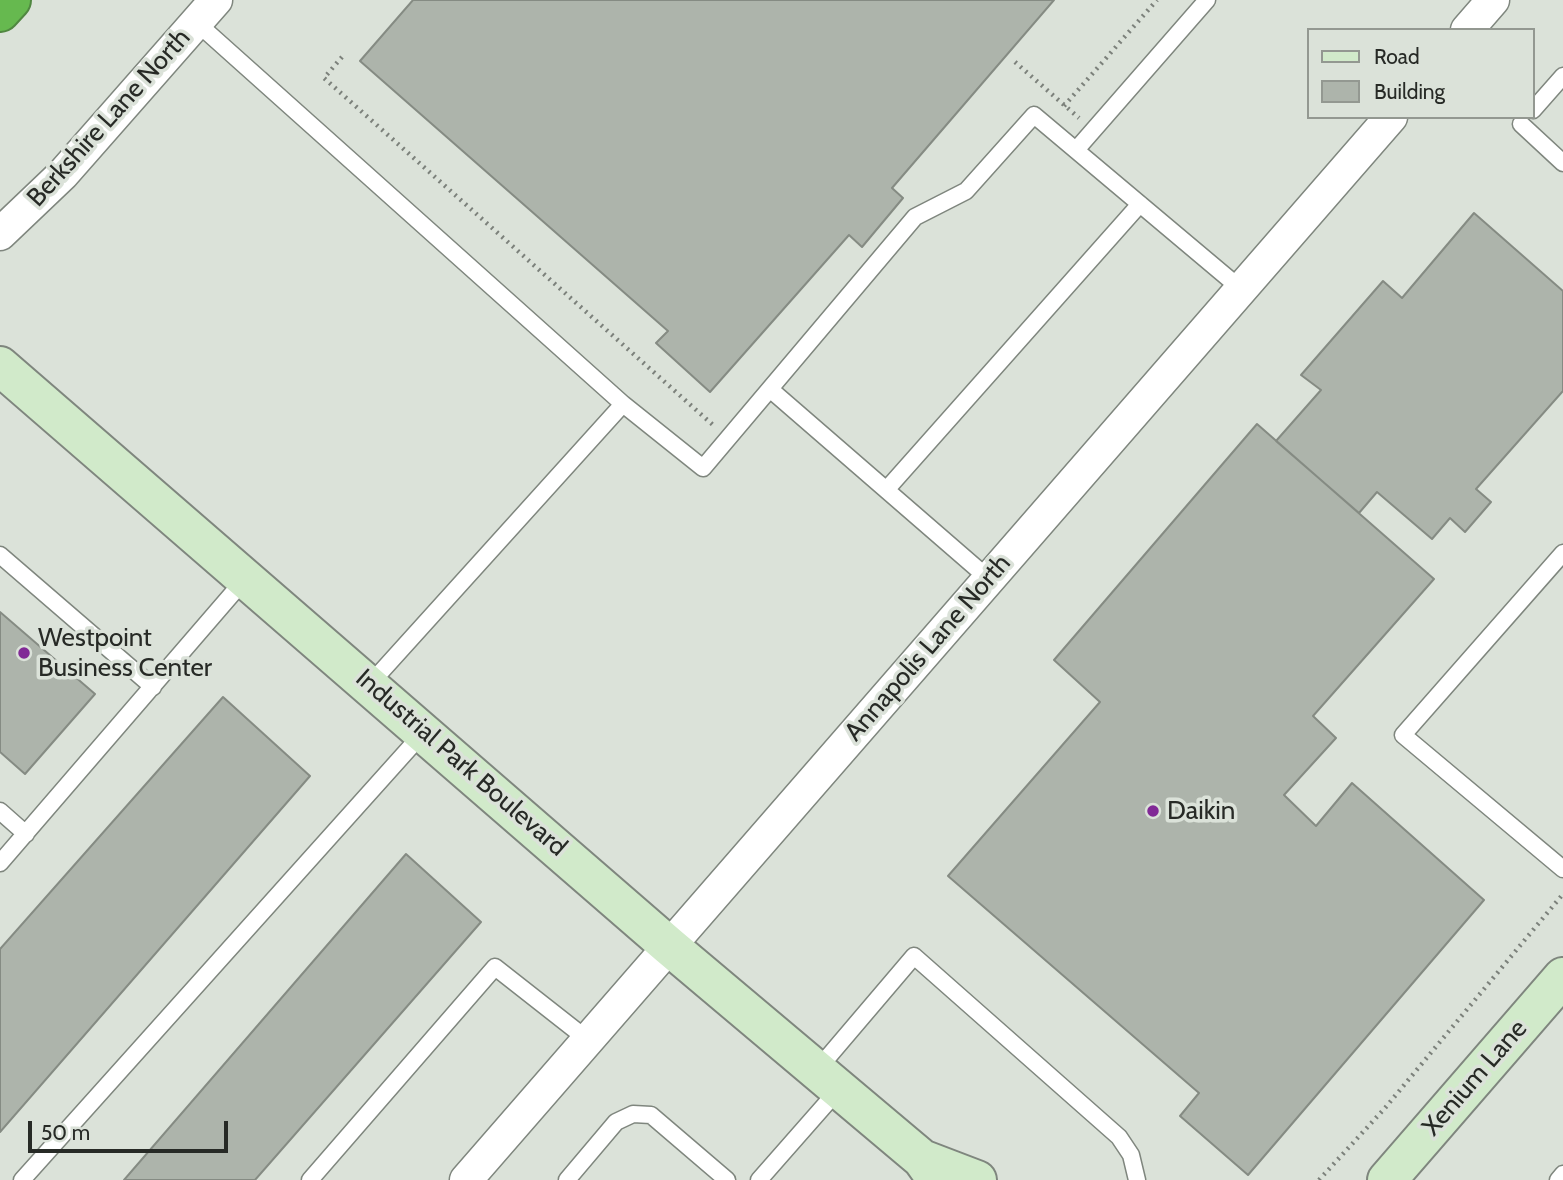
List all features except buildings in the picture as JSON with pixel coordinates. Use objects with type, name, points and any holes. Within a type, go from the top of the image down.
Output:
[{"type":"highway","points":[[0,12],[11,0]]},
{"type":"street","points":[[1469,28],[1493,0]]},
{"type":"street","name":"Berkshire Lane North","points":[[0,234],[63,174],[206,11]]},
{"type":"street","name":"Annapolis Lane North","points":[[466,1180],[1389,119]]},
{"type":"street","name":"Industrial Park Boulevard","points":[[0,366],[670,946],[828,1079],[929,1170],[977,1180]]},
{"type":"street","name":"Xenium Lane","points":[[1387,1180],[1563,977]]},
{"type":"lane","points":[[1076,150],[1207,0]]},
{"type":"lane","points":[[206,11],[624,404],[703,468],[915,217],[966,191],[1034,115],[1241,289]]},
{"type":"lane","points":[[1535,108],[1563,76]]},
{"type":"lane","points":[[1520,119],[1563,163]]},
{"type":"lane","points":[[887,489],[1140,204]]},
{"type":"lane","points":[[771,390],[989,579]]},
{"type":"lane","points":[[370,684],[624,404]]},
{"type":"lane","points":[[1563,553],[1403,735],[1563,869]]},
{"type":"lane","points":[[0,555],[153,687]]},
{"type":"lane","points":[[0,863],[246,578]]},
{"type":"lane","points":[[22,1180],[424,731]]},
{"type":"lane","points":[[0,811],[26,834]]},
{"type":"lane","points":[[759,1180],[914,956],[1119,1137],[1131,1155],[1137,1180]]},
{"type":"lane","points":[[310,1180],[495,967],[588,1040]]},
{"type":"lane","points":[[567,1180],[616,1122],[633,1114],[651,1115],[727,1180]]},
{"type":"lane","points":[[1558,1180],[1563,1174]]},
{"type":"path","points":[[1064,106],[1157,0]]},
{"type":"path","points":[[342,57],[324,78],[729,439]]},
{"type":"path","points":[[1015,62],[1093,130]]},
{"type":"path","points":[[1319,1180],[1385,1108],[1563,894]]},
{"type":"place","name":"Westpoint Business Center","points":[[24,653]]},
{"type":"place","name":"Daikin","points":[[1153,811]]}]
